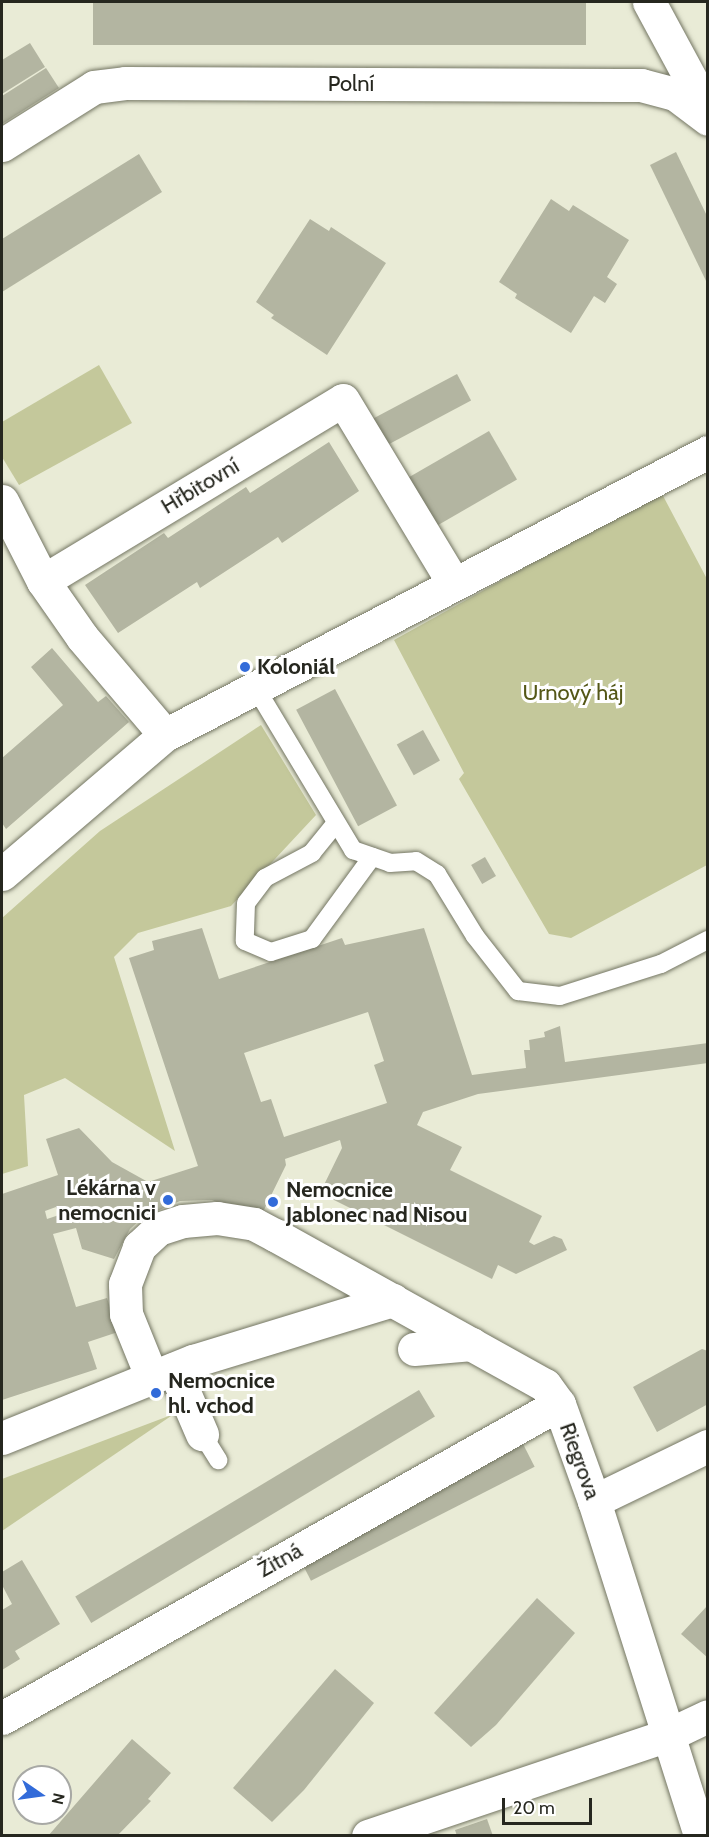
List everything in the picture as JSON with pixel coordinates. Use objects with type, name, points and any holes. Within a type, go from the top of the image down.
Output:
[{"type":"street","points":[[649,2],[708,111]]},
{"type":"street","name":"Polní","points":[[2,145],[94,87],[125,83],[642,86],[675,94],[708,119]]},
{"type":"street","name":"Hřbitovní","points":[[43,581],[343,400],[453,582]]},
{"type":"street","points":[[2,874],[165,735],[257,690],[453,582],[708,452]]},
{"type":"street","points":[[2,501],[43,581],[82,637],[165,735]]},
{"type":"street","name":"Riegrova","points":[[210,1447],[126,1314],[125,1284],[139,1247],[158,1229],[183,1221],[217,1218],[254,1224],[472,1344],[528,1372],[559,1404],[594,1501],[700,1836]]},
{"type":"street","points":[[2,1438],[163,1373],[393,1300]]},
{"type":"street","points":[[414,1349],[472,1344]]},
{"type":"street","name":"Žitná","points":[[2,1718],[559,1404]]},
{"type":"street","points":[[594,1501],[708,1446]]},
{"type":"street","points":[[368,1836],[668,1735],[708,1716]]},
{"type":"lane","points":[[257,690],[352,850],[390,863],[416,861],[437,874],[474,936],[518,992],[560,996],[661,964],[708,940]]},
{"type":"lane","points":[[336,823],[312,853],[265,878],[246,903],[245,941],[271,952],[312,939],[372,857]]},
{"type":"green space","points":[[99,365],[132,423],[19,485],[2,457],[2,422]]},
{"type":"green space","name":"Urnový háj","points":[[661,492],[707,579],[707,865],[571,938],[549,934],[459,779],[464,773],[394,640]]},
{"type":"green space","points":[[261,725],[316,815],[231,906],[138,933],[114,957],[175,1151],[65,1078],[24,1095],[28,1166],[2,1174],[2,918],[100,831]]},
{"type":"green space","points":[[174,1414],[2,1531],[2,1479]]},
{"type":"building","points":[[93,2],[586,2],[586,45],[93,45]]},
{"type":"building","points":[[30,43],[45,67],[2,94],[2,60]]},
{"type":"building","points":[[46,68],[59,88],[2,124],[2,96]]},
{"type":"building","points":[[676,152],[708,218],[708,285],[650,165]]},
{"type":"building","points":[[139,154],[162,192],[2,292],[2,239]]},
{"type":"building","points":[[551,199],[569,211],[573,205],[629,240],[607,277],[617,284],[605,303],[594,296],[571,333],[515,298],[517,294],[499,282]]},
{"type":"building","points":[[310,219],[329,231],[331,227],[386,263],[327,355],[271,318],[274,315],[256,302]]},
{"type":"building","points":[[457,374],[471,400],[385,446],[370,420]]},
{"type":"building","points":[[489,431],[517,479],[433,528],[405,479]]},
{"type":"building","points":[[329,442],[359,491],[282,543],[278,537],[200,588],[197,582],[118,633],[85,585],[164,533],[168,538],[246,487],[250,493]]},
{"type":"building","points":[[52,648],[98,702],[106,696],[129,722],[6,829],[2,823],[2,758],[63,705],[31,667]]},
{"type":"building","points":[[335,689],[397,806],[358,826],[296,710]]},
{"type":"building","points":[[423,730],[440,761],[414,775],[397,745]]},
{"type":"building","points":[[485,857],[496,876],[482,884],[471,865]]},
{"type":"building","points":[[202,928],[219,979],[342,938],[345,945],[424,928],[472,1075],[526,1068],[524,1050],[530,1050],[529,1040],[545,1037],[544,1032],[560,1026],[565,1062],[708,1043],[708,1063],[478,1094],[423,1112],[417,1125],[462,1147],[450,1170],[542,1216],[529,1242],[534,1245],[554,1236],[562,1239],[567,1250],[516,1274],[498,1265],[492,1279],[320,1193],[342,1148],[340,1140],[285,1159],[286,1165],[259,1220],[212,1200],[180,1201],[143,1217],[130,1229],[114,1259],[82,1249],[76,1228],[53,1234],[76,1307],[107,1298],[118,1332],[88,1342],[97,1369],[2,1400],[2,1194],[58,1175],[46,1139],[79,1128],[112,1162],[148,1182],[198,1166],[129,958],[154,950],[152,941]],"holes":[[[368,1012],[384,1061],[374,1065],[387,1103],[284,1137],[271,1099],[261,1102],[244,1053]],[[56,1207],[59,1215],[47,1219],[45,1211]]]},
{"type":"building","points":[[702,1349],[708,1351],[708,1404],[657,1432],[633,1387]]},
{"type":"building","points":[[419,1390],[435,1417],[91,1623],[75,1597]]},
{"type":"building","points":[[521,1440],[535,1467],[311,1581],[297,1554]]},
{"type":"building","points":[[22,1560],[60,1624],[15,1651],[20,1659],[2,1670],[2,1610],[12,1604],[2,1585],[2,1572]]},
{"type":"building","points":[[537,1598],[575,1633],[496,1725],[471,1747],[434,1713]]},
{"type":"building","points":[[708,1605],[708,1658],[681,1634]]},
{"type":"building","points":[[335,1669],[374,1703],[304,1790],[272,1822],[233,1788]]},
{"type":"building","points":[[132,1739],[171,1773],[148,1799],[151,1801],[117,1836],[48,1836],[58,1825],[72,1825],[72,1808]]},
{"type":"building","points":[[487,1819],[493,1836],[457,1836],[455,1830]]},
{"type":"place","name":"Koloniál","points":[[245,667]]},
{"type":"place","name":"Lékárna v nemocnici","points":[[168,1200]]},
{"type":"place","name":"Nemocnice Jablonec nad Nisou","points":[[273,1202]]},
{"type":"place","name":"Nemocnice hl. vchod","points":[[156,1393]]}]
